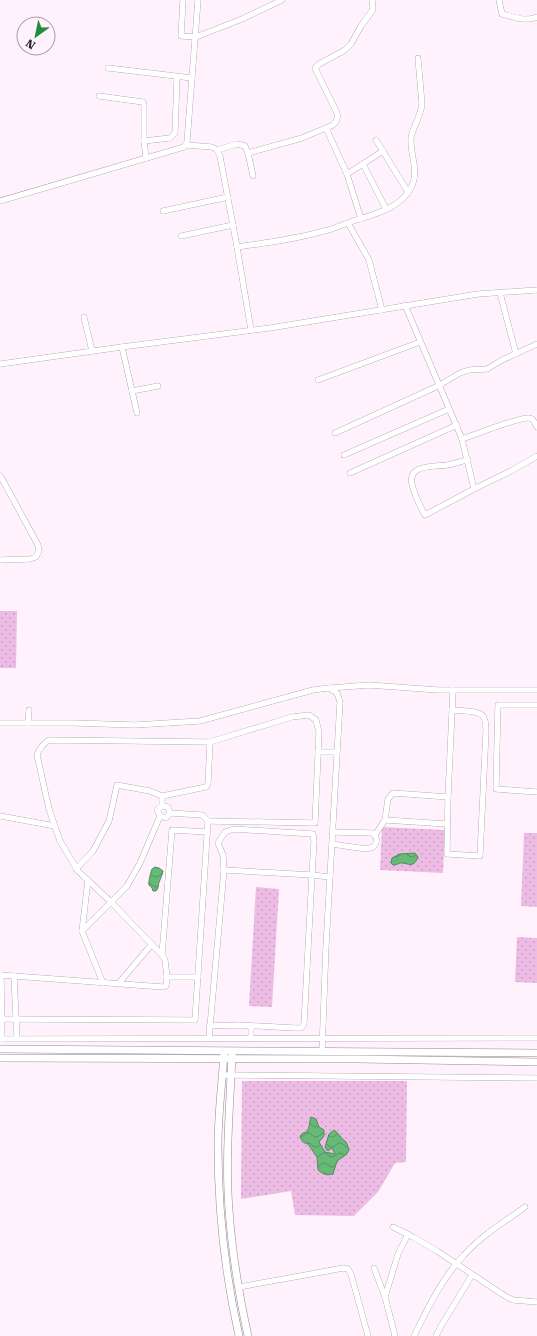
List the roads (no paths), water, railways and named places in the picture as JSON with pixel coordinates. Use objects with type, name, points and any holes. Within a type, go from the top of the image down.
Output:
[{"type":"street","points":[[183,0],[181,36],[196,36],[242,19],[282,0]]},
{"type":"street","points":[[186,145],[198,0]]},
{"type":"street","points":[[248,153],[302,138],[333,125],[338,118],[334,106],[315,67],[345,50],[351,44],[361,26],[372,11],[372,0]]},
{"type":"street","points":[[499,0],[502,14],[523,20],[530,20],[537,17]]},
{"type":"street","points":[[238,247],[326,231],[348,222],[375,214],[401,201],[412,186],[415,175],[411,140],[422,109],[418,58]]},
{"type":"street","points":[[108,68],[192,78]]},
{"type":"street","points":[[144,141],[170,138],[175,133],[177,77]]},
{"type":"street","points":[[99,96],[142,102],[144,105],[144,141],[146,158]]},
{"type":"street","points":[[326,128],[347,174],[361,219]]},
{"type":"street","points":[[376,140],[408,192]]},
{"type":"street","points":[[217,150],[237,144],[245,146],[253,176]]},
{"type":"street","points":[[0,201],[186,145],[212,147],[217,150],[220,156],[238,247],[251,330]]},
{"type":"street","points":[[347,174],[383,151]]},
{"type":"street","points":[[363,164],[386,209]]},
{"type":"street","points":[[163,211],[228,197]]},
{"type":"street","points":[[348,222],[369,260],[382,310]]},
{"type":"street","points":[[181,236],[233,225]]},
{"type":"street","points":[[0,364],[278,327],[478,294],[537,290]]},
{"type":"street","points":[[500,293],[516,354]]},
{"type":"street","points":[[404,306],[438,386],[457,425],[468,460],[474,488]]},
{"type":"street","points":[[84,317],[92,351]]},
{"type":"street","points":[[318,380],[420,342]]},
{"type":"street","points":[[336,433],[438,386],[460,373],[469,370],[487,369],[502,360],[537,344]]},
{"type":"street","points":[[122,347],[137,413]]},
{"type":"street","points":[[132,391],[158,386]]},
{"type":"street","points":[[344,455],[449,409]]},
{"type":"street","points":[[462,439],[516,420],[529,418],[533,420],[537,427]]},
{"type":"street","points":[[350,473],[457,425]]},
{"type":"street","points":[[468,460],[448,465],[420,468],[415,472],[412,476],[412,483],[426,516],[474,488],[511,471],[537,456]]},
{"type":"street","points":[[0,476],[38,545],[39,551],[36,557],[30,560],[0,560]]},
{"type":"street","points":[[0,723],[135,725],[200,721],[313,690],[369,685],[452,690],[537,690]]},
{"type":"street","points":[[322,1051],[332,832],[340,702],[337,693],[329,688]]},
{"type":"street","points":[[452,690],[447,854],[480,856],[486,731],[485,721],[483,716],[478,712],[452,710]]},
{"type":"street","points":[[537,705],[498,705],[496,789],[537,792]]},
{"type":"street","points":[[28,710],[28,723]]},
{"type":"street","points":[[170,813],[202,815],[208,821],[314,823],[318,752],[318,732],[316,720],[309,715],[292,717],[210,742],[49,740],[44,744],[37,755],[49,809],[60,841],[76,868],[162,955],[165,960],[167,977],[166,986],[1,975],[1,1039],[537,1038]]},
{"type":"street","points":[[76,868],[93,851],[110,821],[118,785],[150,791],[162,796],[206,787],[208,784],[210,742]]},
{"type":"street","points":[[318,752],[337,752]]},
{"type":"street","points":[[332,844],[371,848],[375,845],[375,835],[385,820],[388,799],[392,793],[448,797]]},
{"type":"street","points":[[82,931],[110,901],[127,886],[140,863],[160,816],[158,810],[162,806],[162,796]]},
{"type":"street","points":[[162,806],[168,807],[170,813]]},
{"type":"street","points":[[160,816],[166,818],[170,813]]},
{"type":"street","points":[[0,816],[55,826]]},
{"type":"street","points":[[385,820],[447,824]]},
{"type":"street","points":[[1,1019],[195,1020],[208,821]]},
{"type":"street","points":[[209,1026],[301,1028],[304,1024],[314,841],[313,834],[234,829],[225,832],[218,843],[223,855],[224,870],[209,1026],[209,1038]]},
{"type":"street","points":[[162,955],[172,830],[207,832]]},
{"type":"street","points":[[332,832],[369,832],[375,835]]},
{"type":"street","points":[[224,870],[330,877]]},
{"type":"street","points":[[88,880],[82,931],[103,983]]},
{"type":"street","points":[[118,984],[152,944]]},
{"type":"street","points":[[14,976],[17,1038]]},
{"type":"street","points":[[167,977],[198,977]]},
{"type":"street","points":[[251,1026],[251,1038]]},
{"type":"street","points":[[0,1049],[224,1054]]},
{"type":"street","points":[[232,1054],[322,1051],[537,1053]]},
{"type":"street","points":[[224,1054],[218,1144],[219,1191],[224,1249],[230,1292],[239,1336]]},
{"type":"street","points":[[232,1054],[228,1143],[229,1209],[239,1287],[248,1336]]},
{"type":"street","points":[[0,1058],[232,1054],[537,1062]]},
{"type":"street","points":[[222,1075],[537,1078]]},
{"type":"street","points":[[414,1336],[432,1300],[464,1254],[486,1234],[525,1207]]},
{"type":"street","points":[[393,1227],[408,1234],[505,1296],[513,1300],[537,1302]]},
{"type":"street","points":[[385,1297],[398,1254],[408,1234]]},
{"type":"street","points":[[239,1287],[346,1268],[351,1274],[368,1336]]},
{"type":"street","points":[[374,1268],[385,1297],[395,1336]]},
{"type":"street","points":[[436,1336],[472,1275]]},
{"type":"water","points":[[415,853],[418,857],[412,864],[400,863],[393,865],[391,863],[392,858],[400,854]]},
{"type":"water","points":[[155,867],[163,871],[158,888],[156,891],[153,891],[149,885],[149,882],[152,869]]},
{"type":"water","points":[[311,1117],[316,1119],[319,1127],[324,1130],[324,1136],[319,1142],[325,1152],[335,1154],[332,1148],[328,1151],[325,1147],[329,1134],[334,1130],[346,1142],[349,1149],[347,1154],[337,1161],[333,1174],[328,1175],[321,1173],[318,1170],[317,1157],[308,1144],[300,1137],[303,1133],[307,1132]]}]
